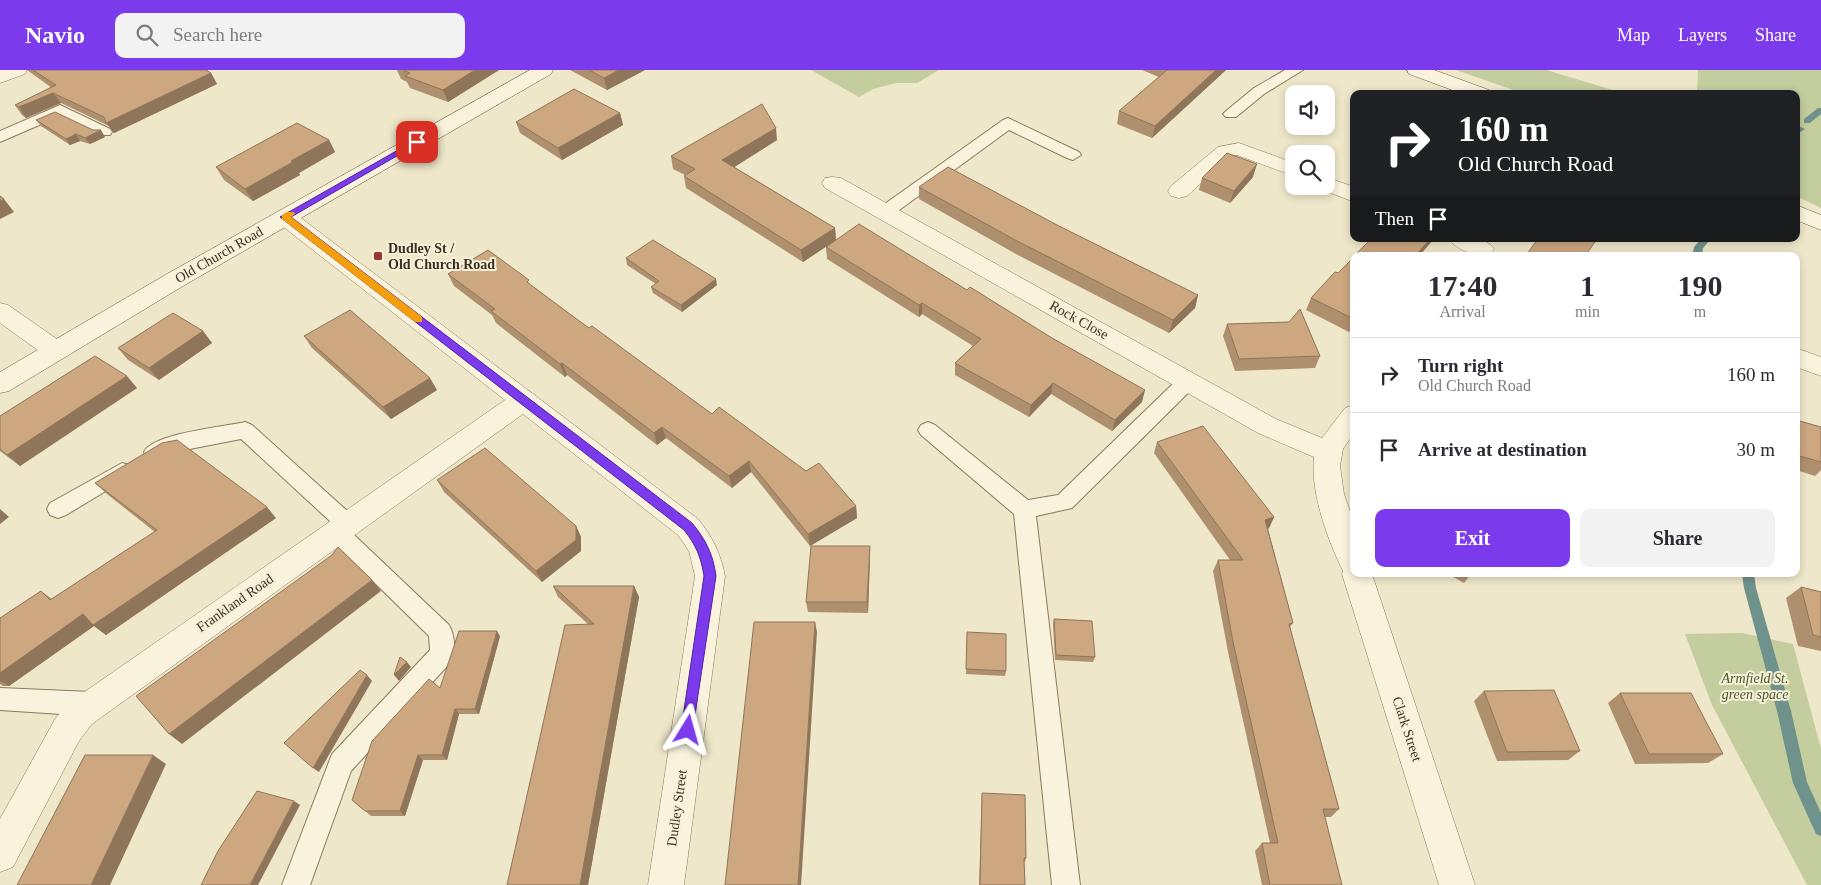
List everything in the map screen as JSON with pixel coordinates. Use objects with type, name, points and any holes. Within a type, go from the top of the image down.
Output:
[{"type":"street","points":[[0,76],[18,70]]},
{"type":"street","name":"Old Church Road","points":[[0,384],[55,350],[285,217],[544,70]]},
{"type":"street","points":[[1416,70],[1471,90]]},
{"type":"street","points":[[1179,190],[1225,151],[1239,149],[1285,167]]},
{"type":"street","name":"Rock Close","points":[[833,183],[1267,426],[1328,452]]},
{"type":"street","points":[[1335,187],[1350,193]]},
{"type":"street","points":[[1800,214],[1821,224]]},
{"type":"street","name":"Dudley Street","points":[[285,217],[688,527],[701,542],[707,557],[710,576],[666,885]]},
{"type":"street","points":[[1468,242],[1484,248]]},
{"type":"street","points":[[0,311],[55,350]]},
{"type":"street","points":[[1800,359],[1821,368]]},
{"type":"street","name":"Frankland Road","points":[[0,854],[67,730],[81,713],[523,400]]},
{"type":"street","points":[[1350,421],[1328,452],[1329,487],[1350,552]]},
{"type":"street","name":"Clark Street","points":[[1358,577],[1457,885]]},
{"type":"lane","points":[[1231,114],[1259,91],[1296,70]]},
{"type":"lane","points":[[0,137],[60,110],[104,132]]},
{"type":"lane","points":[[885,212],[1008,123],[1073,155]]},
{"type":"lane","points":[[1024,510],[1064,502],[1188,381]]},
{"type":"lane","points":[[58,509],[164,446],[245,430],[441,632],[442,654],[341,764],[296,885]]},
{"type":"lane","points":[[928,430],[1024,510],[1066,885]]},
{"type":"lane","points":[[0,699],[92,704]]},
{"type":"green space","points":[[811,70],[939,70],[917,83],[896,83],[873,89],[859,97]]},
{"type":"green space","points":[[1456,70],[1546,70],[1613,90],[1514,90]]},
{"type":"green space","points":[[1698,70],[1821,70],[1821,208],[1800,198],[1800,90],[1697,90]]},
{"type":"green space","name":"Armfield St. green space","points":[[1742,633],[1793,644],[1821,749],[1821,885],[1807,885],[1712,705],[1685,634]]},
{"type":"building","points":[[33,70],[206,70],[211,73],[106,123],[104,117],[53,93],[19,107],[15,105],[56,85]]},
{"type":"building","points":[[403,70],[475,70],[443,90],[405,76],[410,73]]},
{"type":"building","points":[[589,70],[619,70],[604,78]]},
{"type":"building","points":[[1167,70],[1216,70],[1155,126],[1119,111]]},
{"type":"building","points":[[574,89],[620,113],[558,148],[516,122]]},
{"type":"building","points":[[762,104],[776,128],[722,160],[835,228],[801,250],[684,176],[695,169],[671,156]]},
{"type":"building","points":[[55,112],[93,130],[101,130],[85,138],[76,134],[66,139],[36,120]]},
{"type":"building","points":[[297,123],[329,140],[245,189],[216,167]]},
{"type":"building","points":[[1227,153],[1257,164],[1234,191],[1202,178]]},
{"type":"building","points":[[948,167],[1059,226],[1198,295],[1173,320],[1017,241],[919,187]]},
{"type":"building","points":[[859,224],[967,290],[970,287],[1052,338],[1145,390],[1115,420],[1053,383],[1031,405],[955,363],[981,339],[922,303],[919,305],[826,247]]},
{"type":"building","points":[[653,240],[716,279],[681,305],[651,287],[659,281],[626,258]]},
{"type":"building","points":[[1368,242],[1427,242],[1419,252],[1358,252]]},
{"type":"building","points":[[1536,242],[1595,242],[1588,252],[1528,252]]},
{"type":"building","points":[[488,250],[529,280],[527,282],[567,312],[589,328],[592,326],[712,414],[719,407],[806,471],[819,463],[856,506],[808,534],[749,461],[729,476],[662,427],[654,433],[491,311],[495,309],[448,274]]},
{"type":"building","points":[[1350,261],[1350,317],[1311,298],[1335,272],[1338,273]]},
{"type":"building","points":[[1300,309],[1320,356],[1239,359],[1227,324],[1289,322]]},
{"type":"building","points":[[350,310],[430,378],[383,407],[304,336]]},
{"type":"building","points":[[173,313],[203,331],[149,368],[118,348]]},
{"type":"building","points":[[95,356],[127,376],[7,455],[0,449],[0,416]]},
{"type":"building","points":[[1800,421],[1821,427],[1821,462],[1800,456]]},
{"type":"building","points":[[1203,426],[1274,517],[1265,520],[1293,623],[1289,624],[1339,809],[1323,809],[1342,885],[1270,885],[1262,843],[1278,843],[1233,642],[1218,560],[1243,560],[1157,442]]},
{"type":"building","points":[[177,440],[267,507],[93,625],[83,614],[0,673],[0,618],[41,591],[50,600],[157,530],[95,483],[162,443]]},
{"type":"building","points":[[485,448],[576,526],[576,540],[536,571],[437,480]]},
{"type":"building","points":[[811,546],[870,546],[867,602],[806,602]]},
{"type":"building","points":[[338,547],[372,580],[169,734],[136,696],[332,555]]},
{"type":"building","points":[[553,586],[634,586],[580,885],[507,885],[565,625],[594,624]]},
{"type":"building","points":[[1801,587],[1821,592],[1821,637],[1813,635]]},
{"type":"building","points":[[1054,619],[1092,621],[1095,657],[1056,655]]},
{"type":"building","points":[[754,622],[815,622],[798,885],[725,885]]},
{"type":"building","points":[[459,631],[497,631],[475,709],[455,709],[442,755],[418,755],[400,811],[365,811],[352,800],[372,741],[429,679],[440,688]]},
{"type":"building","points":[[967,632],[1006,634],[1006,671],[966,669]]},
{"type":"building","points":[[400,657],[407,662],[394,675]]},
{"type":"building","points":[[360,670],[367,675],[313,768],[284,743]]},
{"type":"building","points":[[1554,690],[1580,751],[1507,752],[1484,691]]},
{"type":"building","points":[[1620,693],[1691,693],[1723,754],[1649,754]]},
{"type":"building","points":[[85,755],[153,755],[91,885],[17,885]]},
{"type":"building","points":[[257,791],[294,801],[250,885],[201,885],[218,851]]},
{"type":"building","points":[[982,793],[1025,795],[1025,885],[980,885]]},
{"type":"waterway","points":[[1807,121],[1821,110]]},
{"type":"waterway","points":[[1698,252],[1703,242]]},
{"type":"waterway","points":[[1748,577],[1784,711],[1800,783],[1821,829]]},
{"type":"slow traffic","points":[[291,214],[285,217],[418,319]]},
{"type":"place","name":"Dudley St / Old Church Road","points":[[378,256]]},
{"type":"route","points":[[417,142],[285,217],[688,527],[701,542],[707,557],[710,576],[688,730]]}]
